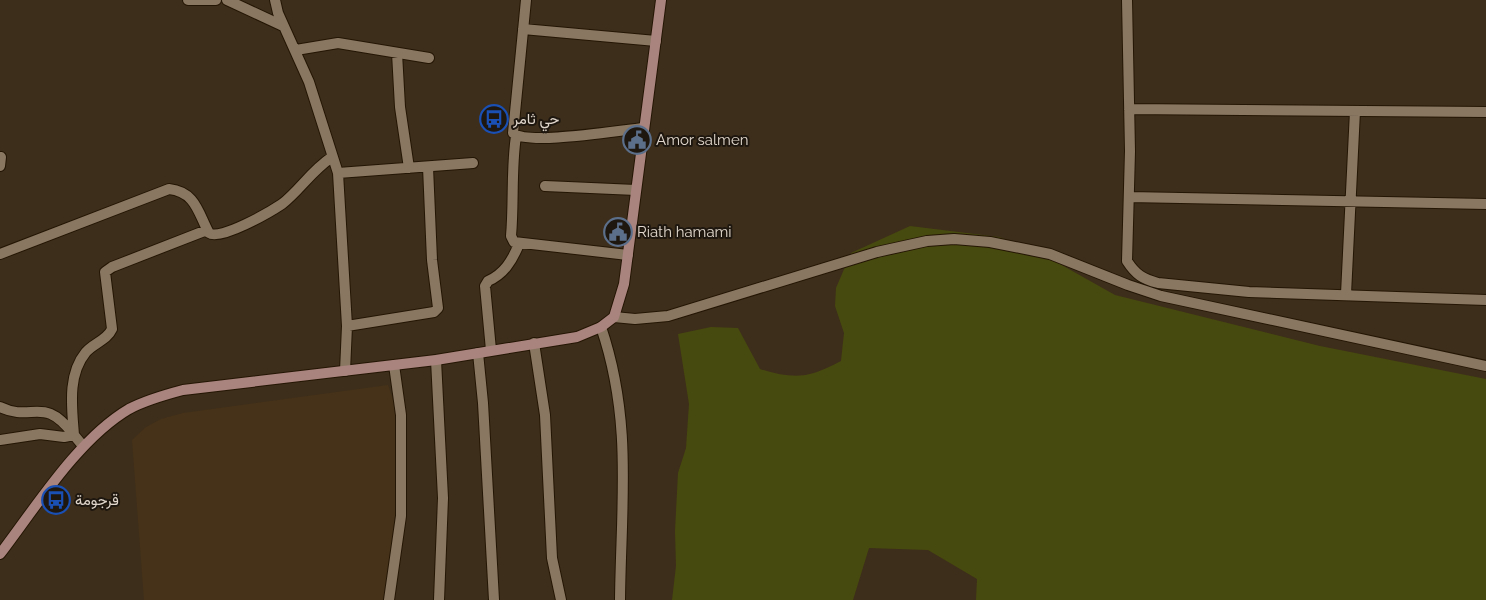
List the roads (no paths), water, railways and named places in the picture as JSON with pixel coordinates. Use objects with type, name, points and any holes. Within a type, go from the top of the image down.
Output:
[{"type":"main road","points":[[0,554],[83,446],[129,409],[153,398],[183,390],[436,360],[534,344],[577,336],[601,327],[614,317],[624,284],[661,0]]},
{"type":"street","points":[[188,0],[216,0]]},
{"type":"street","points":[[227,0],[283,26]]},
{"type":"street","points":[[275,0],[283,26],[296,50],[309,82],[338,173],[347,326],[346,371]]},
{"type":"street","points":[[526,0],[511,129],[516,136],[513,163],[514,197],[511,236],[519,244],[550,245],[628,255]]},
{"type":"street","points":[[1127,0],[1129,109],[1127,261],[1134,273],[1144,279],[1158,283],[1249,292],[1486,300]]},
{"type":"street","points":[[523,29],[656,41]]},
{"type":"street","points":[[296,50],[338,43],[429,58]]},
{"type":"street","points":[[397,53],[400,107],[409,168]]},
{"type":"street","points":[[1129,109],[1486,112]]},
{"type":"street","points":[[1346,294],[1355,111]]},
{"type":"street","points":[[516,136],[550,138],[644,128]]},
{"type":"street","points":[[0,254],[169,189],[180,190],[191,197],[212,236],[219,236],[263,216],[283,203],[309,174],[332,157]]},
{"type":"street","points":[[338,173],[473,163]]},
{"type":"street","points":[[347,326],[434,312],[438,308],[432,260],[428,167]]},
{"type":"street","points":[[544,186],[636,190]]},
{"type":"street","points":[[1129,197],[1351,203],[1486,204]]},
{"type":"street","points":[[74,435],[72,384],[76,370],[85,353],[109,334],[112,329],[105,272],[112,267],[208,230]]},
{"type":"street","points":[[614,317],[652,319],[683,313],[877,252],[927,241],[954,239],[990,242],[1050,254],[1161,296],[1486,366]]},
{"type":"street","points":[[491,350],[484,286],[488,280],[497,278],[506,268],[519,244]]},
{"type":"street","points":[[601,327],[620,399],[622,425],[624,471],[620,600]]},
{"type":"street","points":[[534,344],[545,415],[552,558],[561,600]]},
{"type":"street","points":[[478,353],[483,403],[494,600]]},
{"type":"street","points":[[436,360],[444,498],[439,600]]},
{"type":"street","points":[[389,600],[402,516],[401,415],[394,365]]},
{"type":"street","points":[[0,407],[53,414],[65,423],[83,446]]},
{"type":"street","points":[[0,440],[40,434],[64,437],[74,435]]},
{"type":"place","name":"حي ثامر","points":[[494,119]]},
{"type":"place","name":"Amor salmen","points":[[637,140]]},
{"type":"place","name":"Riath hamami","points":[[618,232]]},
{"type":"place","name":"قرجومة","points":[[56,500]]}]
